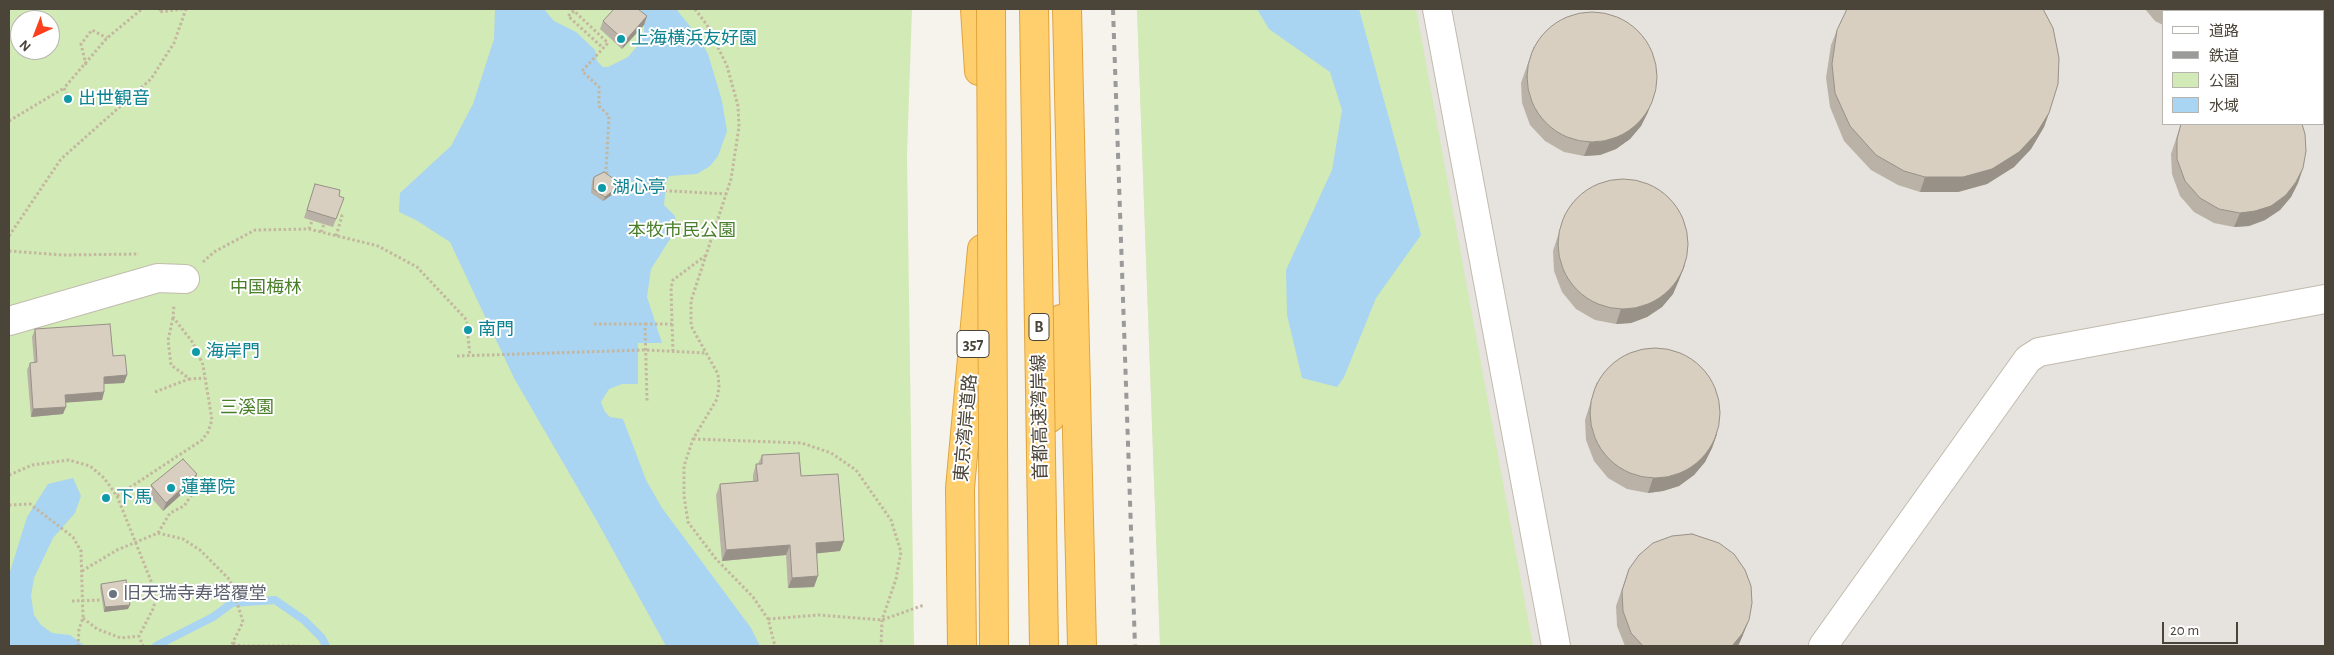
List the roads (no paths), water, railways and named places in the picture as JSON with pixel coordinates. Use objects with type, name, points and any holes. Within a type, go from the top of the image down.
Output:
[{"type":"highway","name":"東京湾岸道路","points":[[975,9],[985,210],[994,547]]},
{"type":"highway","points":[[992,9],[995,646]]},
{"type":"highway","name":"首都高速湾岸線","points":[[1034,9],[1044,646]]},
{"type":"highway","points":[[1067,9],[1082,646]]},
{"type":"highway","name":"東京湾岸道路","points":[[962,646],[960,488],[985,210]]},
{"type":"highway","points":[[1037,646],[1036,560],[1072,213]]},
{"type":"street","points":[[1437,9],[1556,646]]},
{"type":"street","points":[[9,321],[158,278],[185,279]]},
{"type":"street","points":[[1823,646],[2028,359],[2039,352],[2325,299]]},
{"type":"water","points":[[495,9],[544,9],[554,21],[576,32],[595,50],[597,61],[603,67],[608,67],[628,57],[638,45],[644,34],[644,18],[641,9],[676,9],[698,36],[708,54],[722,101],[727,131],[718,156],[710,166],[697,174],[669,176],[666,183],[664,205],[675,216],[677,228],[651,269],[647,297],[662,343],[638,343],[638,384],[622,384],[609,389],[601,402],[605,412],[610,417],[623,419],[646,480],[662,508],[751,628],[760,646],[666,646],[597,521],[514,378],[450,242],[416,220],[399,212],[400,193],[451,146],[473,104],[494,39]]},
{"type":"water","points":[[1257,9],[1359,9],[1421,235],[1376,298],[1344,377],[1337,387],[1302,378],[1287,315],[1286,270],[1332,170],[1342,110],[1330,72],[1269,29]]},
{"type":"water","points":[[73,478],[81,496],[75,513],[53,538],[34,578],[31,596],[34,615],[41,625],[52,633],[70,635],[85,646],[9,646],[9,575],[27,517],[48,484]]},
{"type":"waterway","points":[[156,646],[213,617],[232,603],[275,600],[304,620],[322,638],[326,646]]},
{"type":"railway","points":[[1113,9],[1135,646]]},
{"type":"place","name":"上海横浜友好園","points":[[621,39]]},
{"type":"place","name":"出世観音","points":[[68,99]]},
{"type":"place","name":"湖心亭","points":[[602,188]]},
{"type":"place","name":"南門","points":[[468,330]]},
{"type":"place","name":"海岸門","points":[[196,352]]},
{"type":"place","name":"蓮華院","points":[[171,488]]},
{"type":"place","name":"下馬","points":[[106,498]]},
{"type":"place","name":"旧天瑞寺寿塔覆堂","points":[[113,594]]},
{"type":"park label","name":"本牧市民公園","points":[[682,231]]},
{"type":"park label","name":"中国梅林","points":[[266,288]]},
{"type":"park label","name":"三溪園","points":[[247,408]]}]
